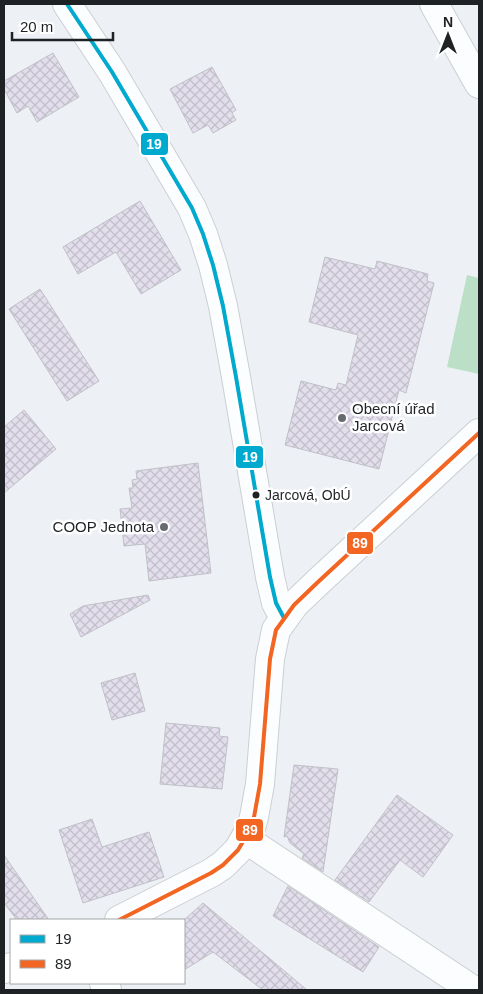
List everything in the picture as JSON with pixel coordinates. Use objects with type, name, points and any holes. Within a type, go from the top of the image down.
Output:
[{"type":"street","points":[[67,4],[112,72],[192,208],[203,234],[213,265],[225,315],[271,583],[276,602],[284,618]]},
{"type":"street","points":[[434,4],[479,84]]},
{"type":"street","points":[[121,919],[211,873],[223,865],[238,850],[251,828],[258,796],[272,643],[276,630],[284,618],[318,582],[479,433]]},
{"type":"street","points":[[245,839],[473,990]]},
{"type":"green space","points":[[467,275],[479,278],[479,374],[447,367]]},
{"type":"building","points":[[53,53],[79,97],[37,122],[28,106],[17,113],[4,89],[4,81]]},
{"type":"building","points":[[212,67],[236,110],[232,113],[236,120],[213,133],[208,125],[193,133],[170,89]]},
{"type":"building","points":[[140,201],[181,270],[141,294],[116,252],[78,274],[63,247]]},
{"type":"building","points":[[325,257],[375,269],[377,261],[428,274],[427,281],[434,283],[406,393],[399,390],[379,469],[285,445],[301,381],[336,390],[338,383],[346,385],[358,335],[309,322]]},
{"type":"building","points":[[40,289],[99,381],[67,401],[9,309]]},
{"type":"building","points":[[24,410],[56,449],[4,493],[4,427]]},
{"type":"building","name":"COOP Jednota","points":[[198,463],[211,573],[149,581],[145,544],[124,546],[120,509],[132,508],[129,488],[133,488],[132,480],[137,479],[136,471]]},
{"type":"building","points":[[148,595],[150,600],[81,637],[70,614],[83,606]]},
{"type":"building","points":[[135,673],[145,711],[112,720],[101,683]]},
{"type":"building","points":[[166,723],[220,728],[219,736],[228,737],[222,789],[160,784]]},
{"type":"building","points":[[294,765],[338,769],[323,872],[302,858],[304,854],[290,843],[287,836],[284,837]]},
{"type":"building","points":[[397,795],[453,835],[423,877],[400,860],[369,902],[335,880]]},
{"type":"building","points":[[92,819],[102,847],[149,832],[164,877],[83,903],[59,830]]},
{"type":"building","points":[[4,855],[48,919],[16,919],[4,903]]},
{"type":"building","points":[[288,886],[379,947],[363,972],[273,916]]},
{"type":"building","points":[[203,903],[307,990],[263,990],[213,952],[185,969],[185,919]]},
{"type":"transit line","name":"19","points":[[67,4],[112,72],[192,208],[203,234],[223,306],[270,577],[276,603],[284,618]]},
{"type":"transit line","name":"89","points":[[121,919],[211,873],[223,865],[238,850],[251,828],[260,784],[270,659],[276,630],[294,605],[479,433]]},
{"type":"place","name":"Obecní úřad Jarcová","points":[[342,418]]},
{"type":"place","name":"Jarcová, ObÚ","points":[[256,495]]},
{"type":"place","name":"COOP Jednota","points":[[164,527]]}]
